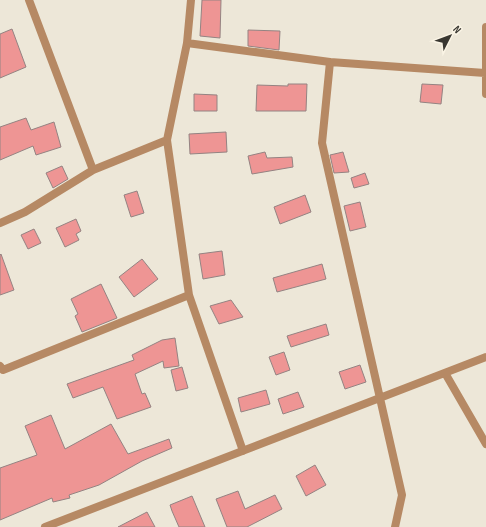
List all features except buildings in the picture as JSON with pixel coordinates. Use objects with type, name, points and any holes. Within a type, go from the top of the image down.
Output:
[{"type":"street","points":[[29,0],[93,170]]},
{"type":"street","points":[[191,0],[187,42],[167,140],[189,295],[243,451]]},
{"type":"street","points":[[486,28],[486,94]]},
{"type":"street","points":[[187,42],[330,62],[485,73]]},
{"type":"street","points":[[330,62],[322,143],[402,495],[395,527]]},
{"type":"street","points":[[0,223],[25,212],[93,170],[167,140]]},
{"type":"street","points":[[0,366],[3,370],[189,295]]},
{"type":"street","points":[[45,527],[486,357]]},
{"type":"street","points":[[445,373],[486,444]]}]
